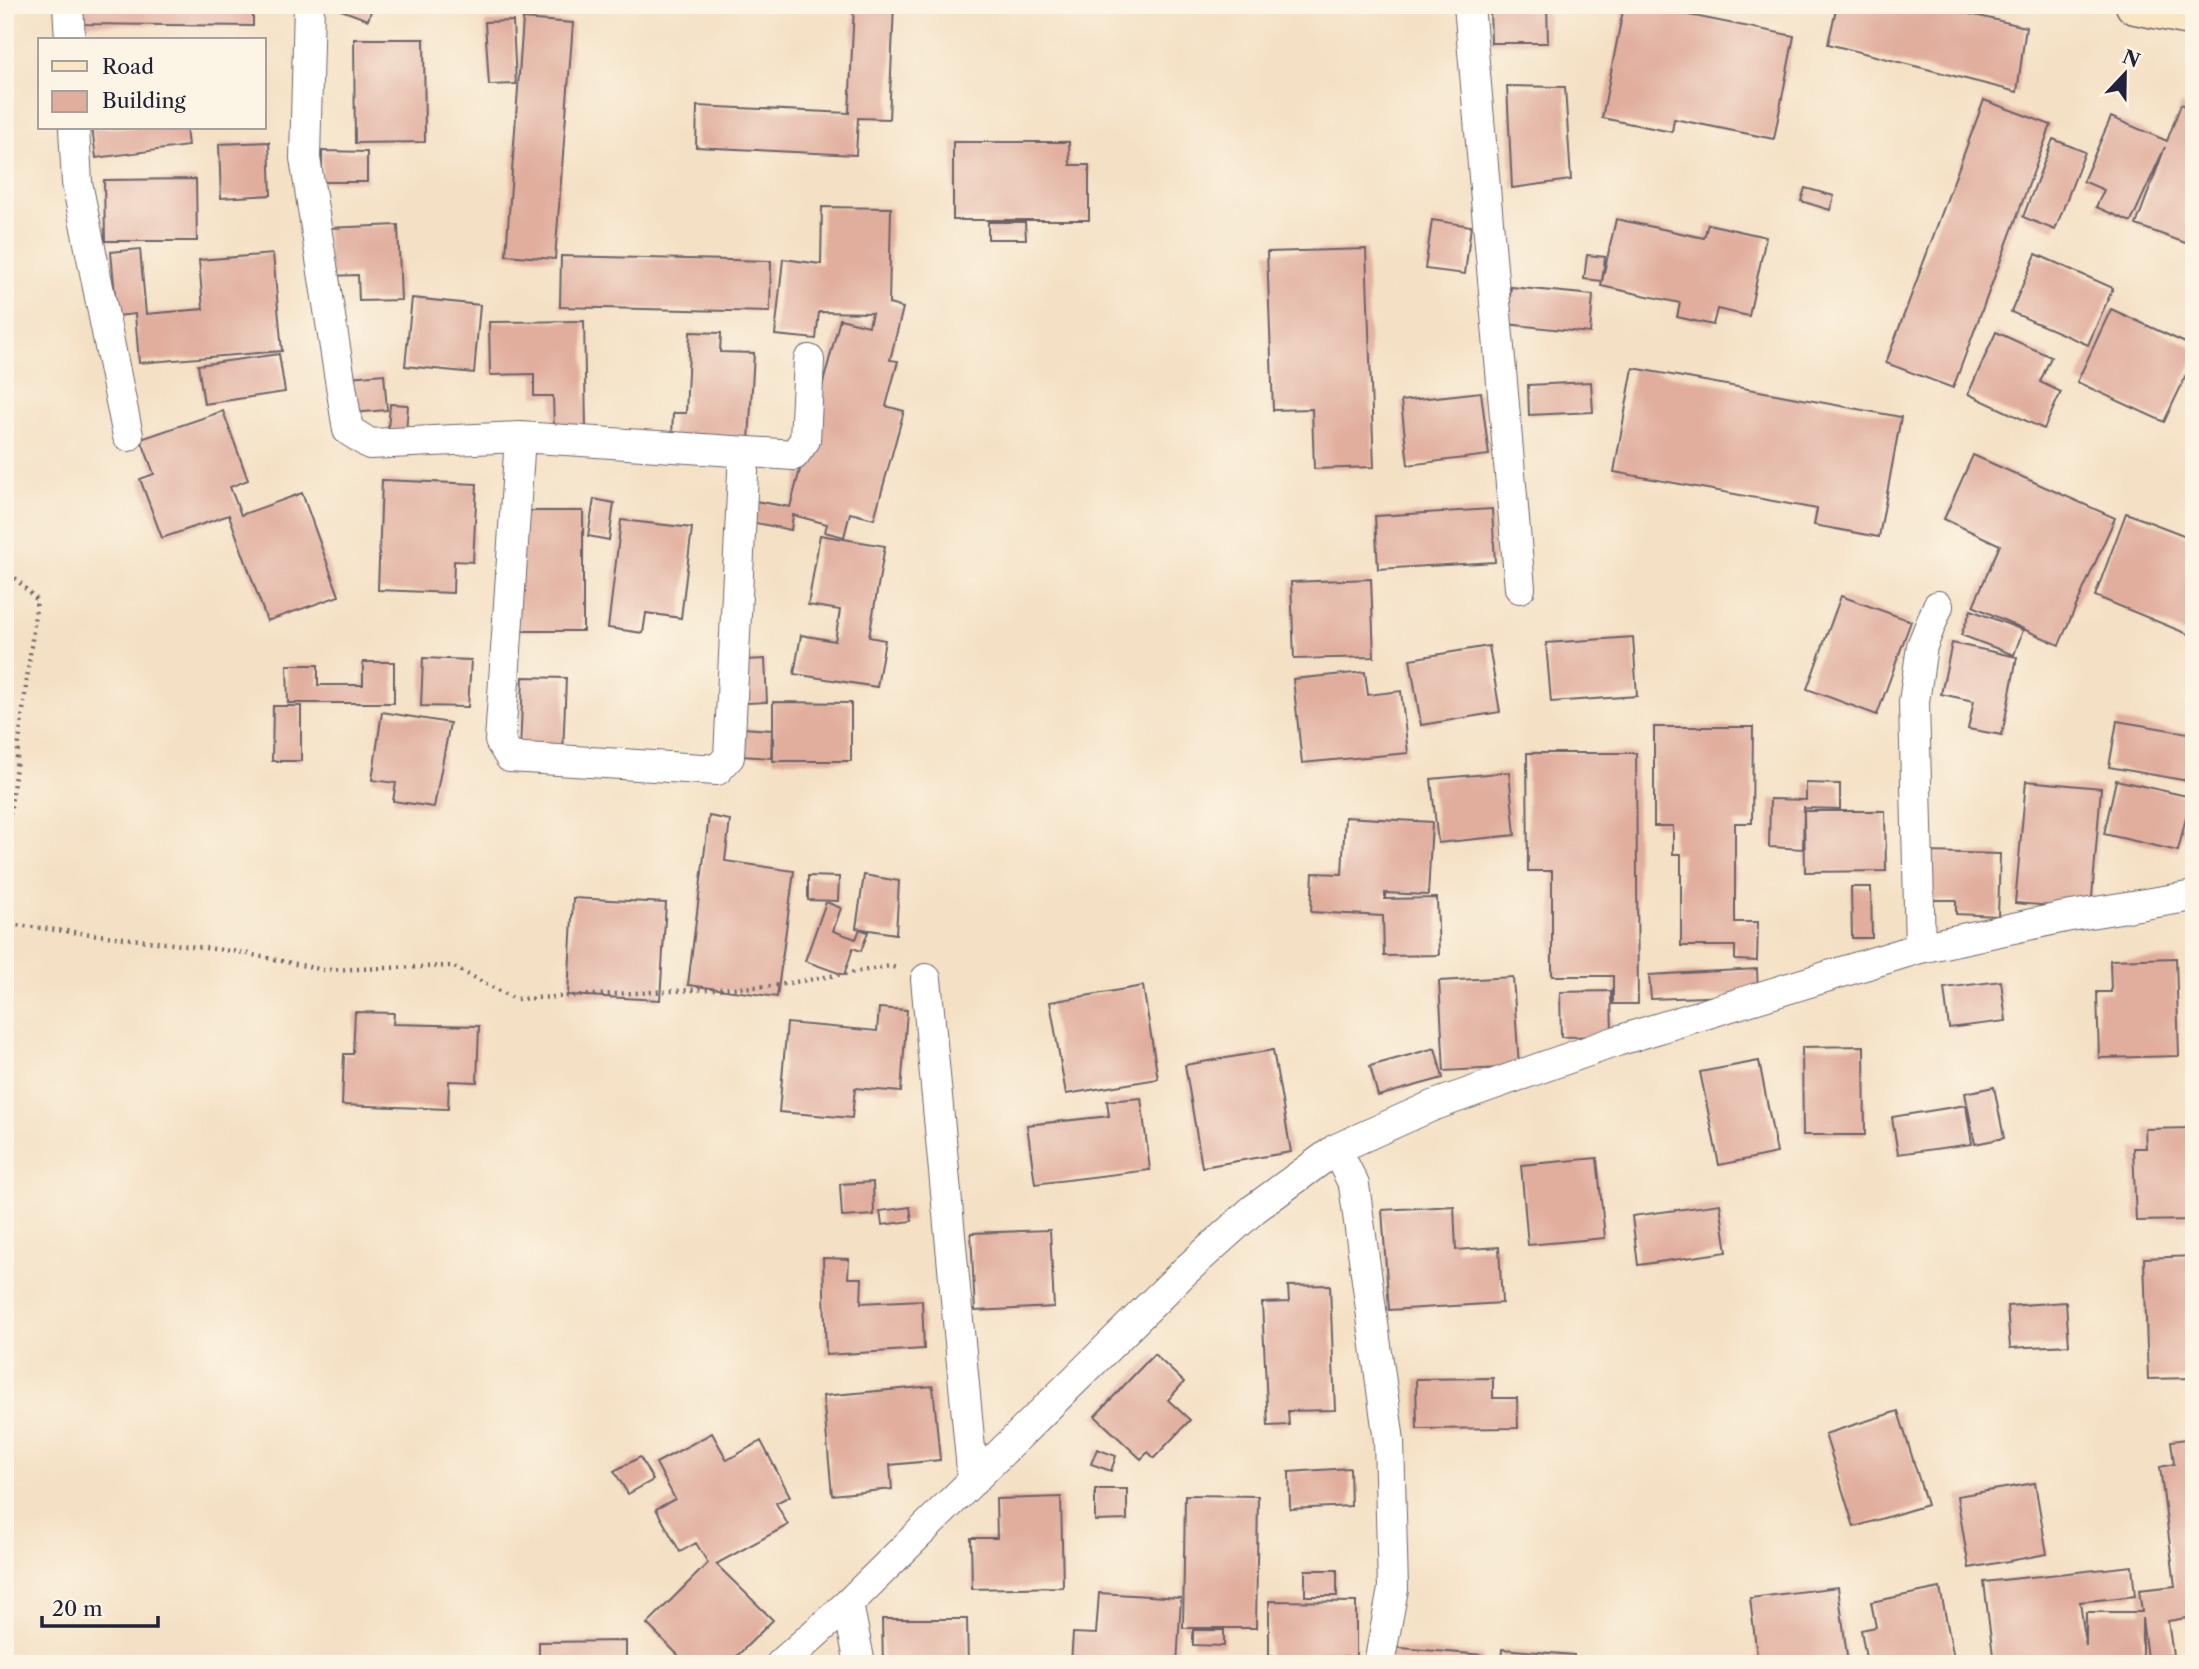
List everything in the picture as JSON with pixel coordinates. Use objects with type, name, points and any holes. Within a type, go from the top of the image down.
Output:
[{"type":"street","points":[[68,5],[70,38]]},
{"type":"street","points":[[309,5],[305,158],[348,430],[370,444],[520,437],[794,455],[804,440],[809,360]]},
{"type":"street","points":[[1469,5],[1520,588]]},
{"type":"street","points":[[2135,5],[2194,17]]},
{"type":"street","points":[[74,130],[77,183],[128,436]]},
{"type":"street","points":[[520,437],[500,741],[510,757],[717,770],[729,757],[744,452]]},
{"type":"street","points":[[1920,947],[1914,702],[1922,646],[1938,606]]},
{"type":"street","points":[[781,1664],[848,1604],[1184,1272],[1254,1209],[1336,1149],[1432,1106],[1617,1041],[1920,947],[2066,917],[2194,896]]},
{"type":"street","points":[[926,979],[973,1481]]},
{"type":"street","points":[[1336,1149],[1354,1185],[1389,1441],[1393,1589],[1379,1664]]},
{"type":"street","points":[[848,1604],[860,1664]]},
{"type":"path","points":[[5,568],[37,600],[5,853]]},
{"type":"path","points":[[5,909],[16,925],[239,952],[324,970],[452,966],[515,999],[772,986],[890,966],[926,979]]},
{"type":"building","points":[[82,5],[253,5],[253,26],[82,24]]},
{"type":"building","points":[[328,5],[373,5],[368,20]]},
{"type":"building","points":[[854,5],[894,5],[889,119],[858,118],[856,155],[696,147],[697,106],[849,113]]},
{"type":"building","points":[[1490,5],[1547,5],[1548,43],[1491,43]]},
{"type":"building","points":[[1624,5],[1639,5],[1794,36],[1774,139],[1674,119],[1672,132],[1602,118]]},
{"type":"building","points":[[1837,5],[1932,5],[2026,27],[2017,92],[1828,44]]},
{"type":"building","points":[[523,19],[573,23],[555,259],[506,255]]},
{"type":"building","points":[[513,21],[516,84],[489,85],[485,22]]},
{"type":"building","points":[[354,39],[424,39],[425,142],[355,143]]},
{"type":"building","points":[[1507,86],[1565,87],[1571,180],[1512,188]]},
{"type":"building","points":[[1984,100],[2051,125],[1953,388],[1886,363]]},
{"type":"building","points":[[2181,104],[2194,109],[2191,245],[2136,225],[2165,147],[2131,222],[2096,207],[2104,190],[2083,181],[2111,117],[2167,141]]},
{"type":"building","points":[[92,130],[186,130],[188,146],[96,158]]},
{"type":"building","points":[[2053,139],[2085,152],[2055,230],[2023,217]]},
{"type":"building","points":[[269,142],[271,195],[221,198],[219,144]]},
{"type":"building","points":[[953,142],[1069,142],[1070,165],[1089,165],[1089,220],[953,220]]},
{"type":"building","points":[[322,151],[367,152],[367,182],[322,182]]},
{"type":"building","points":[[196,179],[197,241],[105,241],[104,180]]},
{"type":"building","points":[[1805,188],[1834,196],[1830,210],[1801,201]]},
{"type":"building","points":[[822,207],[891,208],[889,304],[903,308],[890,360],[898,361],[886,406],[904,411],[874,519],[850,513],[844,537],[825,532],[827,524],[793,515],[791,530],[751,522],[755,501],[790,507],[840,319],[869,326],[872,313],[819,312],[816,339],[775,335],[783,259],[821,264]]},
{"type":"building","points":[[1616,219],[1704,238],[1708,224],[1766,237],[1749,316],[1717,309],[1713,325],[1677,317],[1680,303],[1601,286]]},
{"type":"building","points":[[1432,220],[1471,226],[1465,274],[1425,269]]},
{"type":"building","points":[[988,222],[1025,222],[1026,239],[988,239]]},
{"type":"building","points":[[398,225],[401,300],[359,301],[358,275],[329,276],[327,228]]},
{"type":"building","points":[[140,249],[146,314],[203,309],[199,260],[273,254],[282,351],[139,363],[135,314],[117,316],[111,252]]},
{"type":"building","points":[[1366,249],[1374,467],[1314,469],[1312,409],[1273,410],[1267,252]]},
{"type":"building","points":[[2036,254],[2113,288],[2088,345],[2011,312]]},
{"type":"building","points":[[1587,255],[1605,257],[1602,281],[1584,279]]},
{"type":"building","points":[[561,256],[771,261],[770,312],[560,307]]},
{"type":"building","points":[[1511,287],[1593,295],[1590,333],[1507,324]]},
{"type":"building","points":[[412,298],[480,305],[474,373],[405,366]]},
{"type":"building","points":[[2111,309],[2194,347],[2194,359],[2164,422],[2077,382]]},
{"type":"building","points":[[584,321],[586,428],[554,429],[553,396],[534,396],[534,374],[490,375],[489,322]]},
{"type":"building","points":[[690,332],[721,333],[720,352],[754,353],[749,441],[672,437],[673,413],[686,413]]},
{"type":"building","points":[[1996,332],[2051,357],[2040,382],[2061,392],[2044,429],[1968,394]]},
{"type":"building","points":[[279,354],[285,392],[204,404],[198,365]]},
{"type":"building","points":[[1633,368],[1901,417],[1879,537],[1814,525],[1817,509],[1614,472]]},
{"type":"building","points":[[384,374],[387,410],[352,413],[349,377]]},
{"type":"building","points":[[1591,382],[1593,412],[1529,415],[1528,385]]},
{"type":"building","points":[[1481,392],[1489,455],[1408,465],[1401,401]]},
{"type":"building","points":[[390,404],[408,405],[406,433],[388,431]]},
{"type":"building","points":[[223,411],[248,480],[230,487],[241,515],[302,493],[339,596],[267,621],[229,515],[162,538],[140,479],[154,474],[141,439]]},
{"type":"building","points":[[1973,455],[2115,518],[2059,645],[1973,606],[2000,545],[1944,519]]},
{"type":"building","points":[[382,480],[477,484],[473,562],[454,561],[453,593],[378,590]]},
{"type":"building","points":[[594,499],[614,503],[609,540],[588,536]]},
{"type":"building","points":[[1492,509],[1495,562],[1378,569],[1375,516]]},
{"type":"building","points":[[516,511],[583,511],[583,631],[516,631]]},
{"type":"building","points":[[2126,513],[2194,539],[2194,626],[2190,635],[2095,596]]},
{"type":"building","points":[[621,520],[692,528],[681,618],[646,613],[643,633],[608,628]]},
{"type":"building","points":[[820,535],[885,546],[869,637],[885,640],[877,687],[794,674],[801,635],[835,641],[840,610],[808,605]]},
{"type":"building","points":[[1371,579],[1374,657],[1294,659],[1291,582]]},
{"type":"building","points":[[1841,596],[1911,621],[1877,715],[1807,689]]},
{"type":"building","points":[[1971,610],[2023,630],[2014,655],[1961,635]]},
{"type":"building","points":[[1633,637],[1637,696],[1551,702],[1546,643]]},
{"type":"building","points":[[1952,643],[2017,657],[2002,735],[1968,729],[1974,701],[1941,694]]},
{"type":"building","points":[[1489,646],[1500,712],[1421,725],[1410,659]]},
{"type":"building","points":[[423,658],[471,660],[468,707],[421,706]]},
{"type":"building","points":[[765,659],[767,702],[747,703],[744,660]]},
{"type":"building","points":[[363,662],[394,662],[394,703],[288,703],[287,665],[318,665],[318,685],[363,685]]},
{"type":"building","points":[[1365,672],[1368,695],[1401,691],[1408,753],[1302,763],[1293,679]]},
{"type":"building","points":[[523,677],[566,678],[563,754],[520,752]]},
{"type":"building","points":[[773,702],[851,703],[851,761],[773,761]]},
{"type":"building","points":[[273,706],[301,706],[301,761],[272,761]]},
{"type":"building","points":[[382,712],[450,723],[434,807],[393,801],[396,783],[372,780]]},
{"type":"building","points":[[2117,721],[2194,734],[2194,782],[2109,767]]},
{"type":"building","points":[[1654,727],[1753,727],[1752,823],[1735,823],[1735,922],[1758,922],[1757,961],[1735,960],[1735,946],[1681,946],[1681,854],[1673,854],[1673,826],[1654,826]]},
{"type":"building","points":[[742,728],[772,730],[771,758],[741,756]]},
{"type":"building","points":[[1527,753],[1636,753],[1638,1004],[1613,1004],[1613,976],[1552,976],[1552,871],[1528,871]]},
{"type":"building","points":[[1509,772],[1515,835],[1438,843],[1431,779]]},
{"type":"building","points":[[2116,780],[2191,797],[2178,851],[2104,834]]},
{"type":"building","points":[[2026,781],[2101,788],[2091,909],[2015,903]]},
{"type":"building","points":[[1806,783],[1840,784],[1840,809],[1804,806],[1803,849],[1769,847],[1770,799],[1806,800]]},
{"type":"building","points":[[1804,811],[1885,811],[1886,871],[1805,872]]},
{"type":"building","points":[[709,816],[730,820],[725,861],[794,871],[777,997],[688,985]]},
{"type":"building","points":[[1345,817],[1432,822],[1428,895],[1385,893],[1385,899],[1437,898],[1439,955],[1384,956],[1383,916],[1311,912],[1313,873],[1342,874]]},
{"type":"building","points":[[1928,852],[2000,854],[1998,916],[1956,914],[1956,900],[1926,900]]},
{"type":"building","points":[[864,875],[899,881],[896,934],[856,928]]},
{"type":"building","points":[[808,876],[839,877],[838,901],[808,900]]},
{"type":"building","points":[[1851,887],[1871,887],[1872,938],[1852,938]]},
{"type":"building","points":[[573,898],[666,903],[660,1000],[568,995]]},
{"type":"building","points":[[826,902],[841,908],[833,931],[856,939],[860,929],[868,932],[861,951],[853,948],[844,975],[805,961]]},
{"type":"building","points":[[2176,958],[2179,1056],[2099,1058],[2097,992],[2111,992],[2110,960]]},
{"type":"building","points":[[1757,969],[1758,995],[1651,999],[1649,975]]},
{"type":"building","points":[[1513,977],[1519,1067],[1444,1071],[1439,981]]},
{"type":"building","points":[[2001,981],[2006,1021],[1949,1028],[1944,988]]},
{"type":"building","points":[[1143,986],[1158,1079],[1066,1094],[1050,1002]]},
{"type":"building","points":[[1611,991],[1612,1036],[1561,1037],[1560,992]]},
{"type":"building","points":[[879,1008],[907,1010],[901,1092],[855,1088],[852,1118],[779,1112],[787,1023],[877,1031]]},
{"type":"building","points":[[355,1012],[394,1013],[393,1024],[479,1026],[477,1082],[449,1081],[448,1109],[342,1105],[344,1054],[353,1054]]},
{"type":"building","points":[[1864,1046],[1865,1135],[1803,1135],[1802,1047]]},
{"type":"building","points":[[1435,1048],[1443,1078],[1378,1096],[1370,1066]]},
{"type":"building","points":[[1273,1050],[1291,1152],[1202,1167],[1185,1065]]},
{"type":"building","points":[[1759,1061],[1777,1153],[1719,1165],[1700,1072]]},
{"type":"building","points":[[1994,1087],[2004,1138],[1975,1144],[1965,1093]]},
{"type":"building","points":[[1141,1098],[1150,1170],[1035,1184],[1027,1125],[1109,1116],[1107,1101]]},
{"type":"building","points":[[1966,1105],[1972,1144],[1898,1154],[1892,1117]]},
{"type":"building","points":[[2191,1128],[2193,1220],[2136,1221],[2133,1148],[2146,1148],[2145,1129]]},
{"type":"building","points":[[1597,1158],[1605,1238],[1528,1245],[1521,1165]]},
{"type":"building","points":[[873,1182],[874,1215],[842,1217],[840,1184]]},
{"type":"building","points":[[1720,1204],[1727,1252],[1638,1265],[1632,1216]]},
{"type":"building","points":[[1454,1206],[1456,1250],[1499,1247],[1502,1303],[1389,1310],[1382,1210]]},
{"type":"building","points":[[910,1207],[912,1221],[882,1225],[880,1211]]},
{"type":"building","points":[[1050,1230],[1054,1307],[975,1311],[971,1233]]},
{"type":"building","points":[[2194,1256],[2194,1378],[2148,1379],[2144,1258]]},
{"type":"building","points":[[823,1258],[849,1259],[848,1278],[862,1278],[861,1303],[922,1300],[924,1349],[826,1355]]},
{"type":"building","points":[[1330,1285],[1335,1410],[1288,1411],[1289,1425],[1268,1426],[1262,1303],[1289,1302],[1288,1286]]},
{"type":"building","points":[[2066,1302],[2069,1345],[2010,1348],[2007,1306]]},
{"type":"building","points":[[1154,1354],[1184,1382],[1168,1400],[1190,1420],[1154,1458],[1148,1452],[1141,1459],[1095,1416]]},
{"type":"building","points":[[1493,1378],[1493,1398],[1517,1398],[1518,1428],[1417,1429],[1416,1379]]},
{"type":"building","points":[[933,1386],[940,1460],[890,1465],[892,1489],[832,1495],[823,1396]]},
{"type":"building","points":[[1898,1411],[1927,1505],[1854,1527],[1825,1434]]},
{"type":"building","points":[[712,1433],[727,1460],[761,1441],[790,1496],[776,1503],[788,1525],[716,1564],[773,1620],[729,1664],[687,1664],[647,1624],[708,1563],[696,1543],[680,1552],[656,1509],[675,1499],[656,1463]]},
{"type":"building","points":[[2194,1438],[2194,1630],[2189,1631],[2187,1618],[2168,1621],[2173,1655],[2147,1658],[2142,1618],[2142,1664],[1994,1664],[1984,1582],[2132,1566],[2135,1596],[2080,1602],[2086,1646],[2086,1612],[2142,1612],[2139,1590],[2175,1586],[2160,1467],[2174,1464],[2171,1441]]},
{"type":"building","points":[[1097,1449],[1116,1456],[1111,1471],[1091,1464]]},
{"type":"building","points":[[640,1457],[653,1480],[628,1494],[614,1471]]},
{"type":"building","points":[[1350,1468],[1351,1506],[1290,1509],[1289,1472]]},
{"type":"building","points":[[2035,1483],[2047,1554],[1969,1568],[1957,1496]]},
{"type":"building","points":[[1095,1489],[1127,1489],[1127,1520],[1095,1521]]},
{"type":"building","points":[[1185,1495],[1258,1496],[1256,1628],[1183,1628]]},
{"type":"building","points":[[1061,1497],[1063,1587],[972,1589],[971,1538],[997,1538],[996,1499]]},
{"type":"building","points":[[1305,1570],[1337,1570],[1337,1596],[1305,1596]]},
{"type":"building","points":[[1838,1587],[1848,1664],[1758,1664],[1750,1598]]},
{"type":"building","points":[[1940,1588],[1954,1658],[1925,1664],[1867,1664],[1861,1630],[1876,1627],[1871,1602]]},
{"type":"building","points":[[1099,1593],[1181,1598],[1177,1664],[1071,1664],[1073,1633],[1096,1634]]},
{"type":"building","points":[[1269,1601],[1356,1602],[1356,1657],[1269,1656]]},
{"type":"building","points":[[882,1619],[967,1619],[968,1664],[883,1664]]},
{"type":"building","points":[[1193,1630],[1224,1630],[1224,1646],[1193,1645]]},
{"type":"building","points":[[626,1641],[626,1664],[539,1664],[539,1642]]},
{"type":"building","points":[[1389,1647],[1483,1655],[1482,1664],[1388,1664]]},
{"type":"building","points":[[1502,1649],[1574,1655],[1574,1664],[1501,1664]]}]
